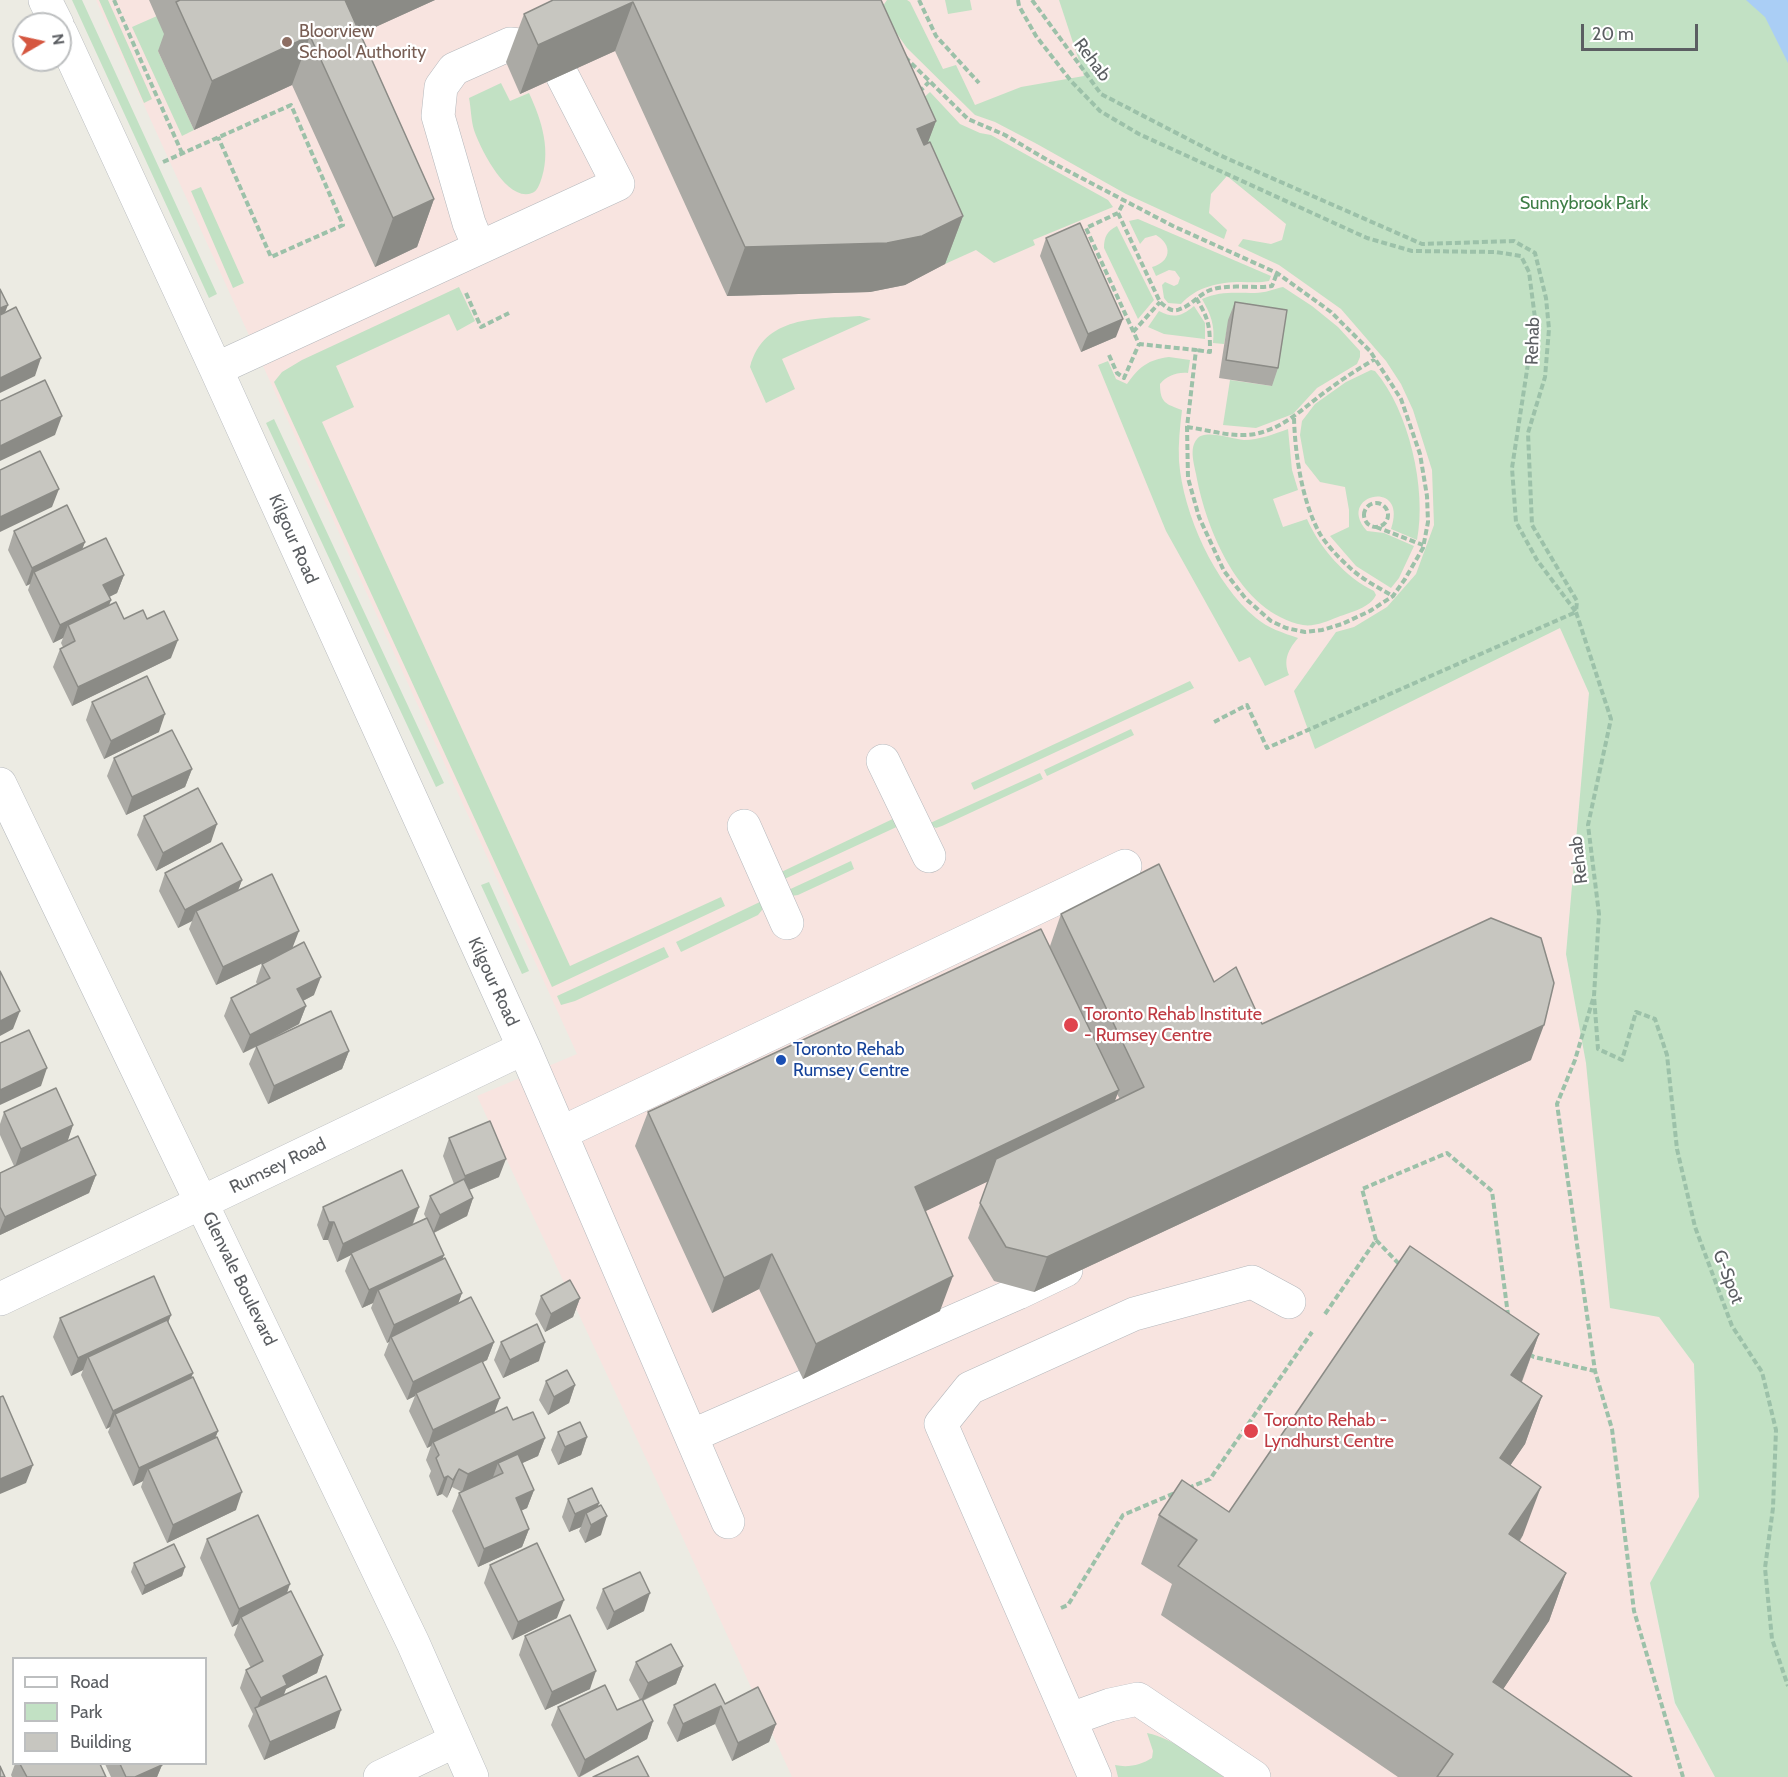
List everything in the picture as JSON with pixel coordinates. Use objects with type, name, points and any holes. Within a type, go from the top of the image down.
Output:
[{"type":"street","points":[[479,248],[469,223],[438,116],[441,87],[454,69],[510,44],[535,49]]},
{"type":"street","name":"Kilgour Road","points":[[72,58],[216,369],[524,1048],[728,1521]]},
{"type":"street","points":[[216,369],[618,184],[562,75]]},
{"type":"street","points":[[883,761],[929,856]]},
{"type":"street","name":"Glenvale Boulevard","points":[[0,784],[413,1643],[472,1777]]},
{"type":"street","points":[[744,826],[787,923]]},
{"type":"street","points":[[561,1133],[1125,866]]},
{"type":"street","name":"Rumsey Road","points":[[0,1299],[524,1048]]},
{"type":"street","points":[[691,1436],[1018,1293],[1090,1258]]},
{"type":"street","points":[[1095,1777],[941,1424],[970,1388],[1134,1314],[1252,1282],[1289,1302]]},
{"type":"street","points":[[1071,1719],[1110,1705],[1138,1699],[1254,1777]]},
{"type":"street","points":[[380,1777],[455,1741]]},
{"type":"path","points":[[114,0],[182,153]]},
{"type":"path","points":[[919,0],[936,36],[979,83]]},
{"type":"path","points":[[1018,0],[1018,6],[1036,36],[1071,81],[1100,111],[1139,134],[1367,238],[1412,251],[1496,252],[1521,256],[1529,272],[1535,318],[1512,468],[1516,522],[1537,560],[1576,612],[1267,748],[1247,705],[1214,722]]},
{"type":"path","name":"Rehab","points":[[1032,0],[1101,94],[1217,154],[1422,244],[1514,241],[1535,253],[1546,298],[1549,329],[1545,377],[1528,433],[1532,525],[1577,601],[1576,612],[1611,719],[1588,825],[1599,914],[1594,996]]},
{"type":"path","points":[[903,55],[968,119],[1005,135],[1173,225],[1277,273],[1331,312],[1371,351],[1401,399],[1420,454],[1427,496],[1428,522],[1423,545],[1393,596],[1351,620],[1322,630],[1305,632],[1286,628],[1272,621],[1246,599],[1224,571],[1199,517],[1188,478],[1187,427],[1196,350]]},
{"type":"path","points":[[914,97],[929,82]]},
{"type":"path","points":[[163,162],[182,153],[218,137],[291,105],[343,225],[271,257],[218,137]]},
{"type":"path","points":[[1125,200],[1118,213],[1086,228],[1139,344]]},
{"type":"path","points":[[1118,213],[1160,302],[1171,310],[1180,310],[1210,290],[1236,286],[1254,288],[1272,286],[1277,273]]},
{"type":"path","points":[[463,287],[481,327],[509,313]]},
{"type":"path","points":[[1139,344],[1210,352],[1208,316],[1196,298]]},
{"type":"path","points":[[1132,332],[1160,302]]},
{"type":"path","points":[[1109,355],[1117,372],[1124,378],[1139,344]]},
{"type":"path","points":[[1187,427],[1231,434],[1254,434],[1276,428],[1294,418],[1341,380],[1375,359]]},
{"type":"path","points":[[1294,418],[1295,448],[1300,474],[1305,496],[1320,534],[1347,566],[1393,596]]},
{"type":"path","points":[[1376,528],[1386,522],[1389,517],[1386,507],[1376,502],[1366,507],[1364,518],[1371,526],[1376,528],[1423,545]]},
{"type":"path","points":[[1594,996],[1575,1060],[1557,1104],[1595,1371],[1612,1429],[1634,1611],[1683,1777]]},
{"type":"path","name":"G-Spot","points":[[1594,996],[1598,1049],[1622,1060],[1636,1012],[1655,1019],[1667,1055],[1677,1149],[1695,1227],[1732,1326],[1762,1372],[1776,1430],[1773,1508],[1765,1568],[1772,1639],[1788,1686]]},
{"type":"path","points":[[1406,1271],[1376,1240],[1362,1189],[1447,1154],[1492,1191],[1509,1319]]},
{"type":"path","points":[[1323,1316],[1376,1240]]},
{"type":"path","points":[[1023,1611],[1045,1616],[1068,1605],[1123,1515],[1210,1479],[1316,1326]]},
{"type":"path","points":[[1527,1352],[1534,1357],[1595,1371]]},
{"type":"shaded area","points":[[96,0],[1059,0],[1089,88],[1172,123],[1458,364],[1560,627],[1589,693],[1566,954],[1586,1063],[1659,1317],[1694,1364],[1699,1497],[1650,1583],[1674,1703],[1715,1777],[792,1777],[477,1096],[577,1054]]},
{"type":"green space","points":[[72,0],[82,0],[217,294],[209,298]]},
{"type":"green space","points":[[99,0],[108,0],[152,99],[144,103]]},
{"type":"green space","name":"Sunnybrook Park","points":[[887,0],[910,2],[943,69],[956,65],[975,105],[1021,87],[1084,76],[1059,0],[1788,0],[1788,1777],[1715,1777],[1675,1703],[1650,1583],[1699,1497],[1694,1364],[1659,1317],[1610,1308],[1586,1063],[1566,954],[1589,693],[1560,628],[1315,749],[1294,691],[1336,632],[1354,627],[1387,607],[1416,574],[1434,525],[1432,470],[1413,410],[1401,384],[1386,361],[1341,309],[1279,265],[1238,246],[1243,239],[1271,244],[1282,240],[1286,224],[1227,176],[1211,194],[1209,213],[1227,230],[1224,239],[1126,194],[995,122],[975,115],[907,48],[880,10]]},
{"type":"green space","points":[[945,0],[970,0],[972,10],[948,14]]},
{"type":"green space","points":[[157,16],[170,46],[158,51],[194,130],[182,136],[132,27]]},
{"type":"green space","points":[[501,83],[510,101],[529,93],[538,115],[544,137],[545,160],[540,183],[532,193],[523,194],[513,190],[504,182],[488,160],[474,130],[469,98]]},
{"type":"green space","points":[[930,92],[960,124],[991,135],[1108,200],[1113,207],[1033,240],[1035,245],[994,263],[976,250],[945,264],[910,110]]},
{"type":"green space","points":[[201,187],[244,283],[233,288],[191,191]]},
{"type":"green space","points":[[1138,219],[1271,276],[1269,281],[1216,284],[1194,293],[1181,304],[1168,303],[1164,298],[1162,285],[1165,282],[1174,286],[1178,284],[1180,278],[1175,271],[1169,270],[1156,276],[1152,267],[1163,261],[1168,253],[1167,248],[1156,235],[1145,238],[1140,244],[1129,221]]},
{"type":"green space","points":[[1117,226],[1154,300],[1138,319],[1104,248],[1107,235]]},
{"type":"green space","points":[[459,287],[475,321],[457,331],[449,314],[336,366],[354,407],[322,422],[570,966],[721,897],[725,906],[552,987],[274,382],[282,372],[302,360]]},
{"type":"green space","points":[[1283,287],[1338,327],[1360,351],[1357,364],[1317,388],[1293,414],[1256,428],[1223,425],[1230,380],[1272,386],[1229,320],[1224,344],[1213,343],[1212,320],[1202,299],[1221,294],[1266,292]]},
{"type":"green space","points":[[1194,306],[1205,323],[1205,339],[1164,334],[1148,327],[1159,311],[1169,315],[1178,315]]},
{"type":"green space","points":[[860,316],[871,319],[782,359],[795,389],[766,403],[750,367],[757,350],[767,338],[779,329],[794,323]]},
{"type":"green space","points":[[1169,357],[1190,360],[1188,373],[1169,377],[1160,384],[1160,390],[1165,402],[1182,410],[1179,461],[1182,482],[1194,525],[1204,547],[1227,587],[1241,604],[1266,625],[1298,638],[1288,655],[1286,665],[1289,675],[1265,686],[1250,657],[1239,662],[1166,531],[1098,365],[1108,361],[1116,379],[1127,384],[1145,365]]},
{"type":"green space","points":[[1371,370],[1375,371],[1387,387],[1397,407],[1406,428],[1417,475],[1419,520],[1417,540],[1391,529],[1394,513],[1390,502],[1383,497],[1373,497],[1359,508],[1359,518],[1367,531],[1384,533],[1414,546],[1399,578],[1391,588],[1356,566],[1330,536],[1349,527],[1345,487],[1320,482],[1305,463],[1300,435],[1302,421],[1315,404],[1346,382]]},
{"type":"green space","points":[[274,419],[444,783],[436,787],[266,423]]},
{"type":"green space","points":[[1288,429],[1292,470],[1298,490],[1273,499],[1283,527],[1307,519],[1334,561],[1353,578],[1374,591],[1376,595],[1360,609],[1312,625],[1303,625],[1281,617],[1261,604],[1244,587],[1230,566],[1208,520],[1194,466],[1193,447],[1201,436],[1212,435],[1250,440]]},
{"type":"green space","points":[[1190,681],[1194,688],[974,790],[971,783]]},
{"type":"green space","points":[[1131,729],[1134,735],[1047,776],[1044,770]]},
{"type":"green space","points":[[1040,773],[1043,779],[942,826],[936,828],[928,824]]},
{"type":"green space","points":[[899,816],[903,824],[778,882],[775,875]]},
{"type":"green space","points":[[851,861],[854,869],[798,895],[791,896],[784,892]]},
{"type":"green space","points":[[489,882],[529,971],[522,974],[481,885]]},
{"type":"green space","points":[[764,900],[762,910],[758,915],[681,952],[676,942]]},
{"type":"green space","points":[[664,947],[669,957],[575,1001],[561,1005],[557,996]]},
{"type":"green space","points":[[1147,1733],[1178,1745],[1224,1777],[1118,1777],[1115,1765],[1134,1765],[1152,1758],[1153,1751]]},
{"type":"water","points":[[1746,0],[1788,0],[1788,63],[1765,17]]},
{"type":"building","points":[[180,0],[345,0],[434,199],[393,218],[310,36],[212,81],[176,2]]},
{"type":"building","points":[[553,0],[881,0],[936,121],[917,129],[924,145],[930,142],[963,216],[922,236],[887,243],[745,247],[633,2],[538,45],[524,14]]},
{"type":"building","points":[[1080,223],[1123,319],[1088,334],[1046,238]]},
{"type":"building","points":[[0,289],[8,305],[0,308]]},
{"type":"building","points":[[1235,302],[1287,310],[1278,368],[1226,360]]},
{"type":"building","points":[[16,307],[41,358],[0,378],[0,315]]},
{"type":"building","points":[[45,380],[62,416],[0,446],[0,401]]},
{"type":"building","points":[[40,451],[59,489],[0,517],[0,470]]},
{"type":"building","points":[[67,505],[85,542],[32,568],[14,531]]},
{"type":"building","points":[[106,538],[124,575],[103,585],[111,600],[60,625],[34,572]]},
{"type":"building","points":[[116,602],[124,619],[143,610],[147,619],[164,611],[178,640],[78,687],[60,649],[75,641],[68,625]]},
{"type":"building","points":[[147,676],[165,714],[111,741],[92,702]]},
{"type":"building","points":[[172,730],[192,769],[132,797],[114,758]]},
{"type":"building","points":[[198,788],[217,824],[163,853],[144,816]]},
{"type":"building","points":[[222,843],[242,880],[185,910],[165,873]]},
{"type":"building","points":[[1159,864],[1214,982],[1236,967],[1262,1024],[1491,918],[1541,938],[1554,983],[1544,1025],[1047,1257],[1006,1247],[980,1203],[996,1159],[1144,1087],[1061,914]]},
{"type":"building","points":[[272,874],[299,931],[223,967],[196,911]]},
{"type":"building","points":[[1041,929],[1119,1090],[915,1187],[953,1276],[816,1344],[772,1254],[724,1278],[648,1112]]},
{"type":"building","points":[[304,942],[321,977],[297,989],[306,1006],[250,1035],[231,998],[270,978],[262,964]]},
{"type":"building","points":[[0,971],[20,1011],[0,1021]]},
{"type":"building","points":[[331,1011],[349,1051],[274,1086],[256,1046]]},
{"type":"building","points":[[29,1030],[47,1068],[0,1090],[0,1043]]},
{"type":"building","points":[[56,1088],[73,1125],[21,1149],[4,1112]]},
{"type":"building","points":[[490,1121],[506,1159],[465,1176],[449,1138]]},
{"type":"building","points":[[78,1136],[96,1175],[5,1217],[0,1207],[0,1173]]},
{"type":"building","points":[[402,1170],[419,1207],[343,1244],[334,1222],[329,1222],[323,1207]]},
{"type":"building","points":[[464,1179],[473,1198],[440,1215],[430,1196]]},
{"type":"building","points":[[427,1218],[444,1255],[369,1290],[351,1253]]},
{"type":"building","points":[[1410,1246],[1539,1334],[1511,1375],[1542,1396],[1500,1458],[1541,1487],[1509,1534],[1566,1573],[1493,1682],[1632,1777],[1437,1777],[1453,1754],[1178,1566],[1197,1540],[1159,1515],[1182,1480],[1229,1512]]},
{"type":"building","points":[[445,1258],[462,1293],[394,1325],[378,1290]]},
{"type":"building","points":[[154,1276],[171,1315],[78,1358],[60,1318]]},
{"type":"building","points":[[570,1280],[580,1298],[551,1314],[541,1296]]},
{"type":"building","points":[[471,1297],[494,1342],[413,1382],[391,1337]]},
{"type":"building","points":[[167,1320],[193,1373],[113,1411],[88,1357]]},
{"type":"building","points":[[537,1324],[545,1342],[510,1360],[501,1342]]},
{"type":"building","points":[[482,1361],[500,1398],[433,1430],[416,1393]]},
{"type":"building","points":[[567,1370],[575,1385],[554,1397],[546,1381]]},
{"type":"building","points":[[193,1377],[218,1431],[139,1468],[115,1414]]},
{"type":"building","points":[[3,1396],[33,1465],[0,1479],[0,1397]]},
{"type":"building","points":[[507,1407],[513,1420],[533,1412],[545,1438],[468,1474],[459,1469],[453,1480],[448,1476],[444,1478],[436,1458],[439,1455],[433,1442]]},
{"type":"building","points":[[580,1422],[587,1437],[565,1447],[558,1432]]},
{"type":"building","points":[[217,1437],[242,1492],[173,1525],[148,1469]]},
{"type":"building","points":[[518,1454],[534,1490],[516,1498],[529,1529],[484,1549],[459,1493],[503,1473],[498,1463]]},
{"type":"building","points":[[592,1488],[599,1503],[575,1514],[568,1499]]},
{"type":"building","points":[[601,1505],[607,1516],[591,1525],[586,1513]]},
{"type":"building","points":[[258,1515],[290,1584],[239,1609],[207,1539]]},
{"type":"building","points":[[537,1543],[564,1600],[518,1622],[490,1565]]},
{"type":"building","points":[[174,1544],[185,1567],[145,1586],[134,1563]]},
{"type":"building","points":[[640,1572],[650,1593],[614,1612],[603,1589]]},
{"type":"building","points":[[291,1591],[323,1655],[283,1676],[287,1685],[261,1698],[246,1670],[263,1661],[241,1617]]},
{"type":"building","points":[[570,1615],[596,1671],[552,1692],[525,1636]]},
{"type":"building","points":[[671,1644],[683,1666],[648,1683],[636,1662]]},
{"type":"building","points":[[326,1676],[341,1710],[270,1742],[255,1708]]},
{"type":"building","points":[[715,1684],[725,1704],[758,1687],[776,1724],[738,1743],[721,1706],[683,1724],[674,1705]]},
{"type":"building","points":[[605,1685],[617,1710],[642,1699],[653,1721],[585,1760],[558,1707]]},
{"type":"building","points":[[638,1756],[649,1777],[593,1777]]},
{"type":"building","points":[[21,1765],[100,1765],[106,1777],[27,1777]]},
{"type":"building","points":[[120,1765],[162,1765],[135,1777],[126,1777]]},
{"type":"building","points":[[0,1766],[5,1777],[0,1777]]},
{"type":"place","name":"Bloorview School Authority","points":[[287,42]]},
{"type":"place","name":"Toronto Rehab Institute - Rumsey Centre","points":[[1071,1025]]},
{"type":"place","name":"Toronto Rehab Rumsey Centre","points":[[781,1060]]},
{"type":"place","name":"Toronto Rehab - Lyndhurst Centre","points":[[1251,1431]]}]
